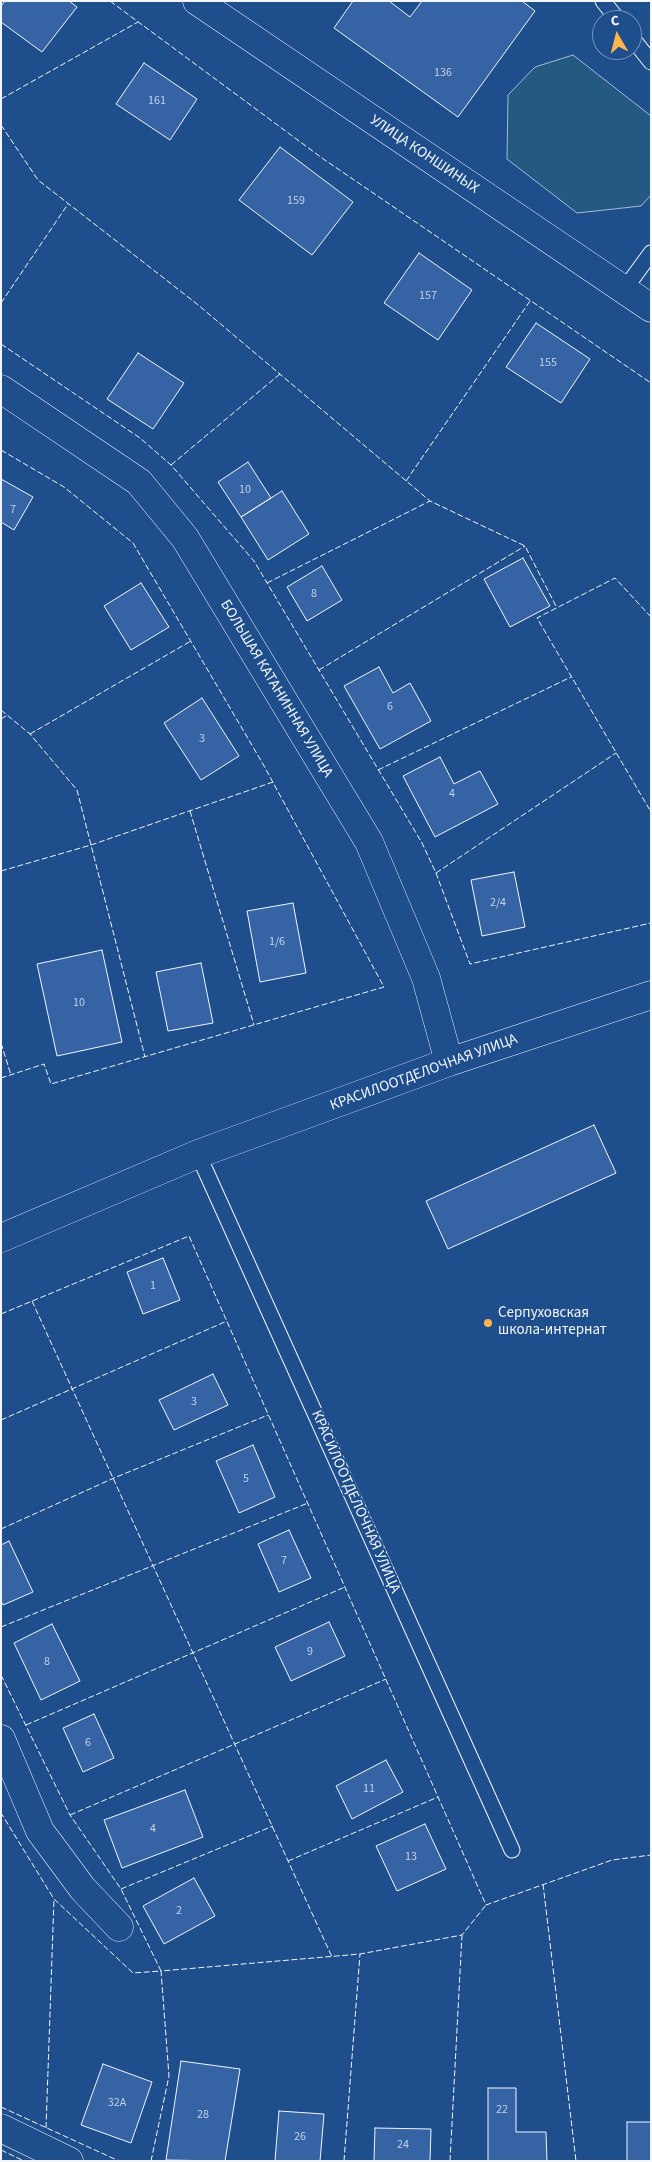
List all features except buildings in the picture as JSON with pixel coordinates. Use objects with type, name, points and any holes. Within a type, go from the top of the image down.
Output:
[{"type":"street","name":"УЛИЦА КОНШИНЫХ","points":[[196,1],[651,308]]},
{"type":"street","name":"БОЛЬШАЯ КАТАНИННАЯ УЛИЦА","points":[[1,390],[138,482],[185,538],[369,842],[426,978],[449,1062]]},
{"type":"street","name":"КРАСИЛООТДЕЛОЧНАЯ УЛИЦА","points":[[1,1238],[198,1154],[449,1062],[651,995]]},
{"type":"street","points":[[1,1739],[40,1830],[83,1890],[119,1927]]},
{"type":"street","points":[[1,2128],[69,2161]]},
{"type":"lane","points":[[642,51],[651,62]]},
{"type":"lane","points":[[624,290],[651,253]]},
{"type":"lane","name":"КРАСИЛООТДЕЛОЧНАЯ УЛИЦА","points":[[198,1154],[512,1850]]},
{"type":"shaded area","points":[[573,55],[651,116],[651,195],[641,206],[577,213],[507,159],[508,95],[535,67]]},
{"type":"fence","points":[[110,1],[322,158],[651,383]]},
{"type":"fence","points":[[1,99],[138,22]]},
{"type":"fence","points":[[1,125],[38,180],[197,304],[430,501],[525,546],[557,608]]},
{"type":"fence","points":[[1,303],[68,204]]},
{"type":"fence","points":[[406,481],[530,301]]},
{"type":"fence","points":[[1,344],[140,438],[171,465],[254,561],[422,843],[436,873],[470,964],[651,923]]},
{"type":"fence","points":[[171,465],[280,374]]},
{"type":"fence","points":[[1,450],[64,487],[133,543],[263,764],[384,987],[51,1084],[44,1064],[1,1078]]},
{"type":"fence","points":[[267,583],[430,501]]},
{"type":"fence","points":[[319,670],[525,546]]},
{"type":"fence","points":[[651,617],[615,578],[537,618],[651,812]]},
{"type":"fence","points":[[30,734],[191,641]]},
{"type":"fence","points":[[378,770],[571,677]]},
{"type":"fence","points":[[1,710],[30,734],[77,790],[145,1057]]},
{"type":"fence","points":[[1,719],[8,715]]},
{"type":"fence","points":[[436,873],[616,753]]},
{"type":"fence","points":[[1,871],[91,845],[273,782]]},
{"type":"fence","points":[[190,811],[254,1025]]},
{"type":"fence","points":[[1,1043],[11,1075]]},
{"type":"fence","points":[[1,1314],[189,1236],[486,1905],[612,1860],[651,1855]]},
{"type":"fence","points":[[32,1301],[332,1957]]},
{"type":"fence","points":[[1,1420],[227,1321]]},
{"type":"fence","points":[[1,1529],[114,1478],[268,1415]]},
{"type":"fence","points":[[1,1627],[308,1503]]},
{"type":"fence","points":[[26,1725],[345,1587]]},
{"type":"fence","points":[[1,1675],[70,1815],[121,1889],[161,1971],[133,1973],[54,1899],[1,1813]]},
{"type":"fence","points":[[70,1815],[386,1679]]},
{"type":"fence","points":[[288,1861],[438,1797]]},
{"type":"fence","points":[[121,1889],[273,1826]]},
{"type":"fence","points":[[543,1884],[576,2161]]},
{"type":"fence","points":[[46,2128],[54,1899]]},
{"type":"fence","points":[[151,2161],[169,2076],[161,1971],[360,1954],[462,1935],[486,1905]]},
{"type":"fence","points":[[450,2161],[462,1935]]},
{"type":"fence","points":[[344,2161],[360,1954]]},
{"type":"fence","points":[[1,2107],[119,2161]]},
{"type":"fence","points":[[1,2150],[24,2161]]},
{"type":"place","name":"Серпуховская школа-интернат","points":[[488,1323]]}]
